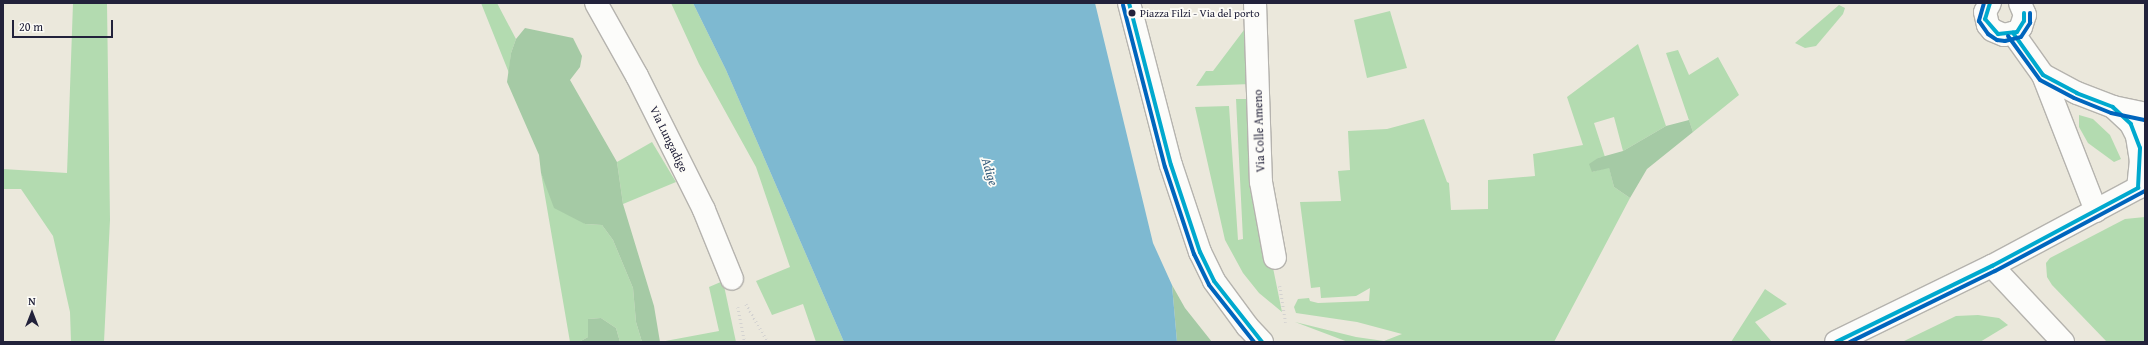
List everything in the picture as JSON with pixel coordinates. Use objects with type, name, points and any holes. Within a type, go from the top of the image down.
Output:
[{"type":"street","name":"Via Lungadige","points":[[596,3],[638,76],[704,210],[732,279]]},
{"type":"street","points":[[1129,3],[1171,165],[1200,252],[1214,281],[1247,326],[1262,342]]},
{"type":"street","name":"Via Colle Ameno","points":[[1255,3],[1261,182],[1275,258]]},
{"type":"street","points":[[1982,5],[1985,19],[1992,30],[2004,36],[2017,32],[2024,21],[2020,3]]},
{"type":"street","points":[[2013,33],[2043,75],[2096,211]]},
{"type":"street","points":[[2043,75],[2077,93],[2113,107],[2145,114]]},
{"type":"street","points":[[1836,342],[1992,266],[2142,186],[2138,136],[2131,124],[2113,107]]},
{"type":"street","points":[[1992,266],[2063,342]]},
{"type":"path","points":[[1275,258],[1286,327]]},
{"type":"path","points":[[732,279],[745,342]]},
{"type":"path","points":[[732,279],[768,342]]},
{"type":"green space","points":[[73,3],[107,3],[110,220],[104,342],[71,342],[70,312],[53,236],[21,189],[3,189],[3,169],[67,173]]},
{"type":"green space","points":[[481,3],[497,3],[516,39],[511,53],[509,73]]},
{"type":"green space","points":[[671,3],[693,3],[726,70],[844,342],[816,342],[803,304],[772,315],[756,281],[790,267],[756,167],[699,64]]},
{"type":"green space","points":[[1839,5],[1845,8],[1843,14],[1816,46],[1805,48],[1795,43]]},
{"type":"green space","points":[[1390,11],[1407,68],[1367,78],[1354,20]]},
{"type":"green space","points":[[1247,26],[1251,84],[1196,86],[1206,71],[1213,71]]},
{"type":"green space","points":[[525,28],[573,38],[582,56],[580,67],[570,80],[617,162],[623,204],[654,306],[660,342],[642,342],[636,322],[633,288],[613,240],[602,225],[585,224],[554,208],[541,173],[539,155],[507,82],[511,53],[516,39]]},
{"type":"green space","points":[[1638,44],[1666,126],[1623,151],[1614,117],[1594,123],[1605,157],[1598,158],[1592,172],[1609,167],[1614,187],[1630,198],[1554,342],[1348,342],[1295,322],[1356,337],[1384,341],[1402,334],[1357,322],[1296,313],[1294,307],[1298,299],[1309,298],[1310,301],[1318,303],[1369,301],[1370,288],[1356,296],[1321,298],[1320,287],[1311,288],[1300,202],[1341,201],[1338,171],[1350,170],[1348,131],[1387,129],[1424,119],[1447,182],[1449,183],[1451,210],[1488,209],[1488,180],[1535,176],[1533,154],[1583,145],[1567,97]]},
{"type":"green space","points":[[1678,50],[1689,75],[1718,57],[1739,95],[1693,132],[1666,53]]},
{"type":"green space","points":[[1236,99],[1251,99],[1271,258],[1282,312],[1259,293],[1243,273],[1225,240],[1195,107],[1229,106],[1238,240],[1243,239]]},
{"type":"green space","points":[[2079,115],[2093,119],[2110,135],[2121,159],[2114,162],[2088,143],[2079,127]]},
{"type":"green space","points":[[1689,120],[1693,132],[1647,169],[1630,198],[1614,187],[1609,168],[1592,172],[1589,164],[1598,158],[1623,151],[1666,126]]},
{"type":"green space","points":[[652,142],[676,182],[623,204],[617,162]]},
{"type":"green space","points":[[541,173],[547,187],[585,224],[602,225],[613,240],[633,288],[636,322],[642,342],[620,342],[616,328],[601,318],[588,319],[588,337],[579,342],[570,342]]},
{"type":"green space","points":[[2145,217],[2145,342],[2107,342],[2052,285],[2047,277],[2046,263],[2050,258],[2125,219]]},
{"type":"green space","points":[[723,281],[736,342],[660,342],[719,331],[709,287]]},
{"type":"green space","points":[[1172,285],[1185,308],[1212,342],[1177,342]]},
{"type":"green space","points":[[1765,289],[1787,304],[1755,322],[1772,342],[1731,342]]},
{"type":"green space","points":[[1978,315],[1999,318],[2008,325],[1980,342],[1902,342],[1956,316]]},
{"type":"green space","points":[[601,318],[616,328],[620,342],[579,342],[588,337],[588,319]]},
{"type":"water","name":"Adige","points":[[693,3],[1095,3],[1153,243],[1172,285],[1177,342],[844,342],[726,70]]},
{"type":"transit line","points":[[1129,3],[1171,165],[1200,252],[1214,281],[1262,342]]},
{"type":"transit line","points":[[1984,3],[1979,21],[1988,34],[1997,40],[2005,41],[2021,37],[2030,23],[2030,13]]},
{"type":"transit line","points":[[1990,3],[1985,19],[1998,34],[2017,32],[2024,21],[2024,13]]},
{"type":"transit line","points":[[1123,5],[1165,167],[1194,254],[1209,285],[1254,342]]},
{"type":"transit line","points":[[1836,342],[1992,266],[2138,188],[2140,148],[2131,124],[2113,107],[2077,93],[2043,75],[2013,33]]},
{"type":"transit line","points":[[2008,36],[2040,80],[2074,98],[2111,113],[2144,120]]},
{"type":"transit line","points":[[1850,342],[1995,271],[2145,191]]},
{"type":"place","name":"Piazza Filzi - Via del porto","points":[[1132,13]]}]
